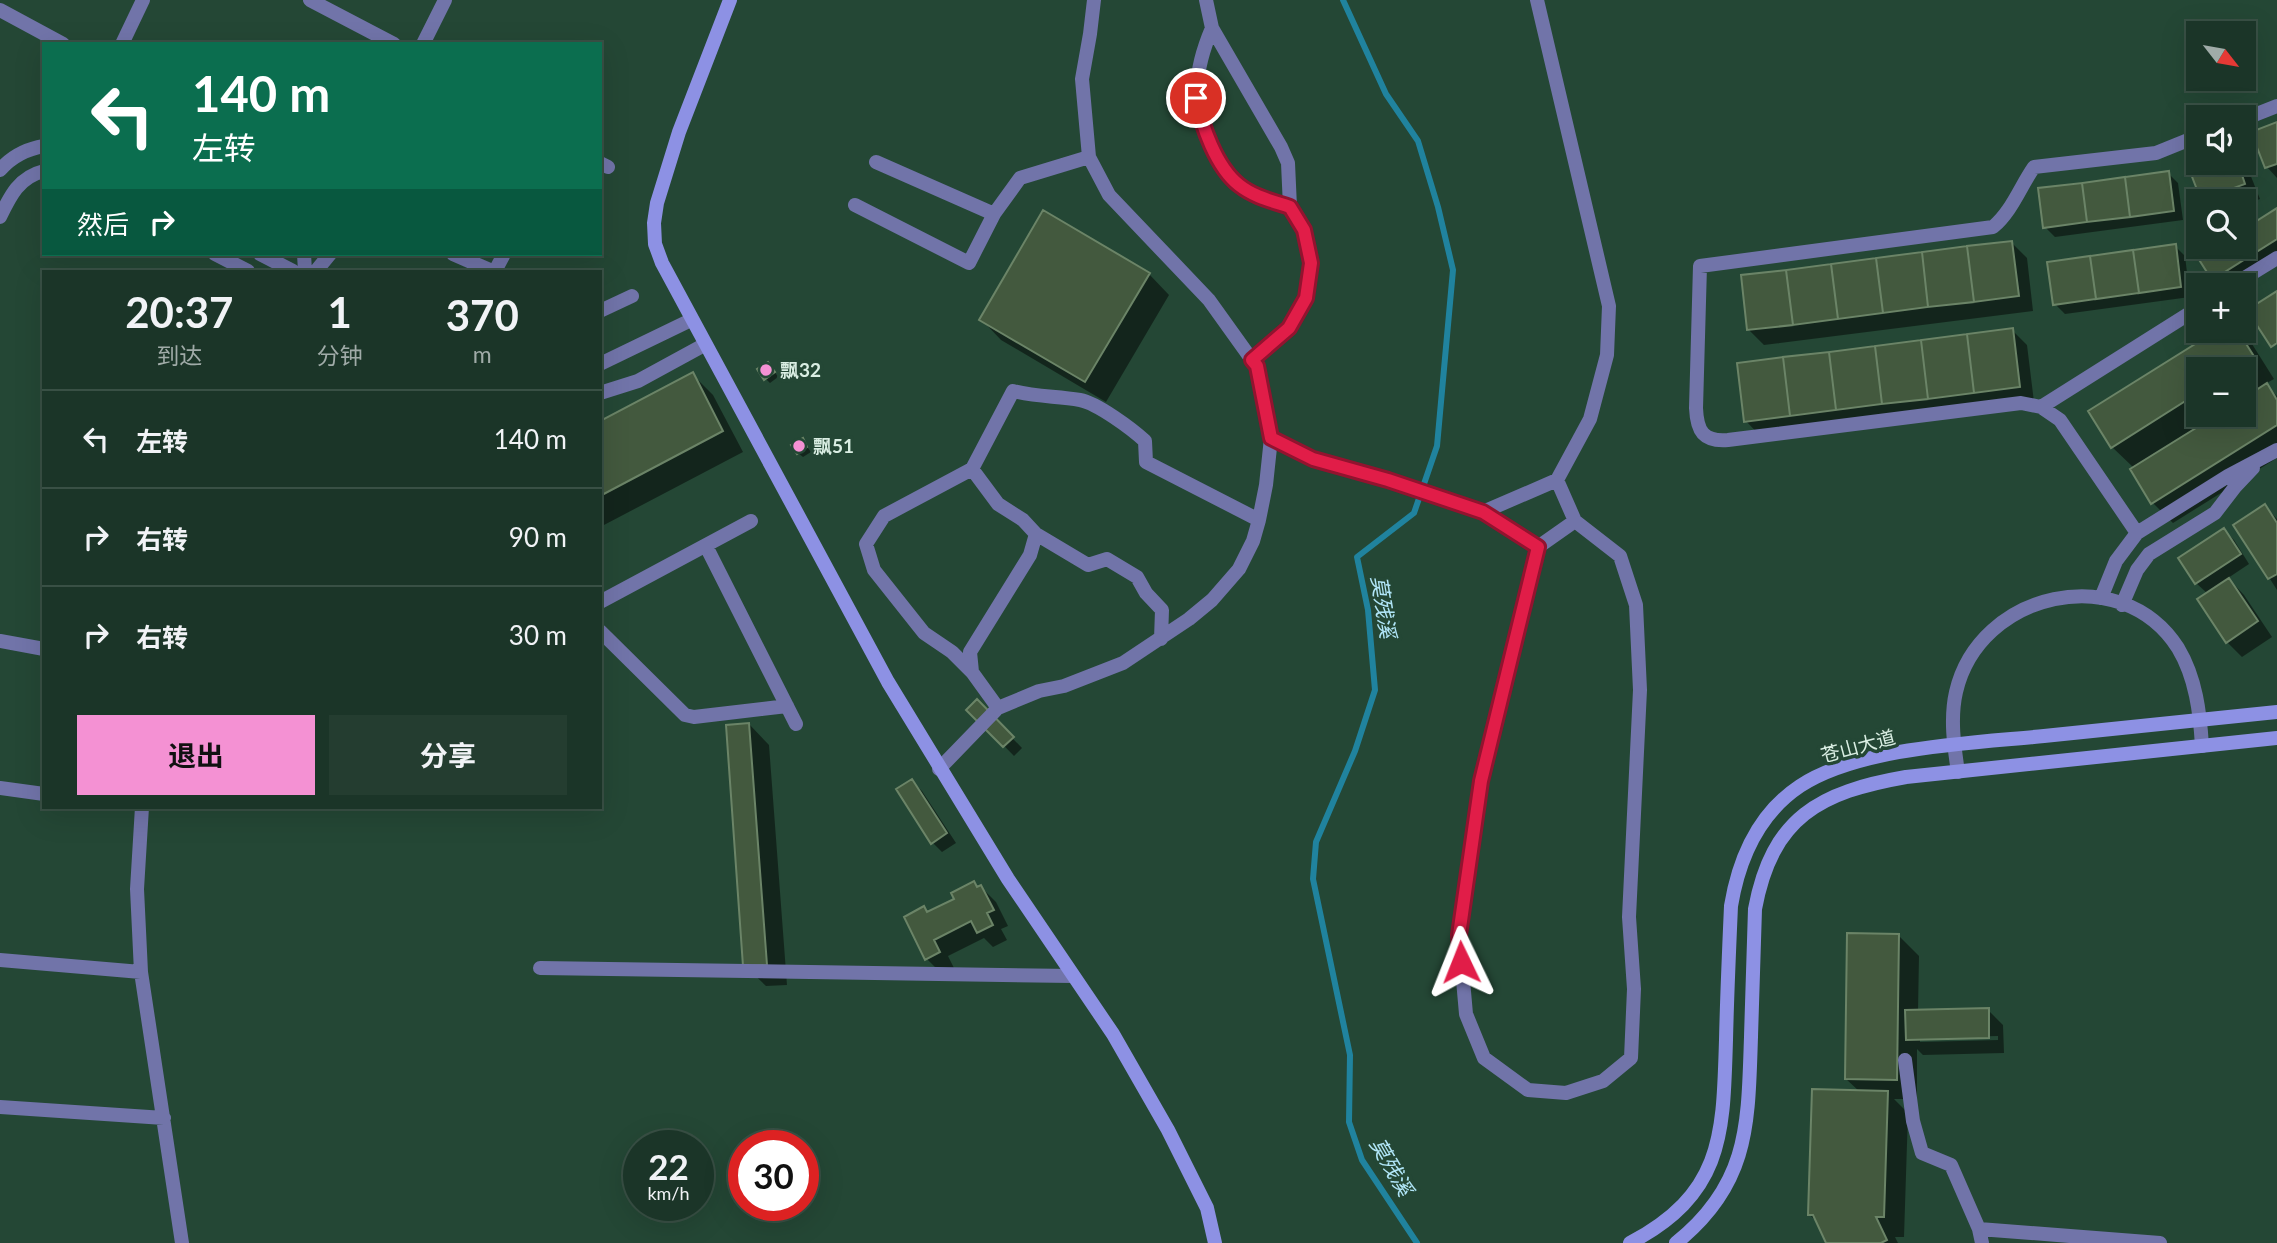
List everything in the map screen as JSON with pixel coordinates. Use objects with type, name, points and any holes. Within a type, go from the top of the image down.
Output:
[{"type":"main road","points":[[730,0],[679,132],[657,203],[654,244],[704,345],[888,682],[1008,879],[1113,1034],[1194,1179],[1208,1208],[1215,1243]]},
{"type":"main road","name":"苍山大道","points":[[1630,1243],[1661,1224],[1683,1204],[1706,1173],[1719,1140],[1724,1102],[1731,906],[1736,875],[1745,850],[1758,828],[1776,806],[1800,786],[1841,766],[1954,744],[2277,712]]},
{"type":"main road","name":"苍山大道","points":[[1676,1243],[1692,1231],[1715,1205],[1731,1177],[1743,1146],[1749,1104],[1755,909],[1760,882],[1779,841],[1793,824],[1814,807],[1849,789],[1906,777],[2277,738]]},
{"type":"street","points":[[17,0],[5,12],[59,42]]},
{"type":"street","points":[[123,42],[143,0]]},
{"type":"street","points":[[310,0],[390,42]]},
{"type":"street","points":[[424,42],[445,0]]},
{"type":"street","points":[[939,769],[998,708],[1039,691],[1064,686],[1123,663],[1161,639],[1212,600],[1238,569],[1253,541],[1259,520],[1271,438],[1257,366],[1209,300],[1109,195],[1089,157],[1082,79],[1094,0]]},
{"type":"street","points":[[1206,0],[1212,28],[1288,163],[1290,207],[1304,230],[1311,263],[1306,298],[1289,328],[1252,360]]},
{"type":"street","points":[[1483,512],[1558,480],[1590,419],[1607,355],[1609,306],[1537,0]]},
{"type":"street","points":[[1212,28],[1201,55],[1196,98],[1201,122],[1218,158],[1238,184],[1259,197],[1290,207]]},
{"type":"street","points":[[2256,114],[2277,106]]},
{"type":"street","points":[[2137,533],[2060,420],[2042,407],[2021,404],[1728,440],[1709,438],[1697,425],[1696,408],[1700,266],[1993,227],[2005,216],[2034,167],[2156,153],[2186,141]]},
{"type":"street","points":[[0,170],[24,151],[42,146]]},
{"type":"street","points":[[855,205],[969,263],[994,214],[1020,178],[1089,157]]},
{"type":"street","points":[[876,162],[994,214]]},
{"type":"street","points":[[0,217],[16,187],[28,177],[42,172]]},
{"type":"street","points":[[219,256],[246,270]]},
{"type":"street","points":[[264,256],[291,270]]},
{"type":"street","points":[[317,270],[328,256]]},
{"type":"street","points":[[458,256],[492,270]]},
{"type":"street","points":[[2253,273],[2277,258]]},
{"type":"street","points":[[602,310],[632,296]]},
{"type":"street","points":[[2042,407],[2186,316]]},
{"type":"street","points":[[602,363],[691,320]]},
{"type":"street","points":[[602,389],[638,381],[704,345]]},
{"type":"street","points":[[998,708],[972,672],[952,652],[924,633],[874,570],[866,544],[884,516],[972,469],[1013,391],[1039,397],[1083,400],[1130,427],[1145,441],[1146,462],[1259,520]]},
{"type":"street","points":[[1271,438],[1313,459],[1388,480],[1483,512],[1538,547]]},
{"type":"street","points":[[2101,598],[2116,561],[2137,533],[2228,476],[2277,450]]},
{"type":"street","points":[[2122,605],[2137,570],[2149,554],[2215,513],[2235,486],[2263,459]]},
{"type":"street","points":[[972,469],[998,504],[1023,520],[1036,534],[1088,565],[1107,559],[1137,577],[1146,593],[1161,610],[1161,639]]},
{"type":"street","points":[[1558,480],[1575,521],[1620,556],[1636,606],[1640,690],[1629,917],[1634,989],[1631,1058],[1603,1081],[1566,1093],[1528,1090],[1484,1058],[1466,1014],[1459,935],[1481,781],[1538,547],[1575,521]]},
{"type":"street","points":[[602,598],[751,521]]},
{"type":"street","points":[[972,672],[970,652],[1030,555],[1036,534]]},
{"type":"street","points":[[706,546],[796,724]]},
{"type":"street","points":[[1958,772],[1953,715],[1956,692],[1972,656],[2012,614],[2056,597],[2077,595],[2101,598],[2153,621],[2166,633],[2178,648],[2193,682],[2202,746]]},
{"type":"street","points":[[602,633],[685,715],[694,717],[787,706]]},
{"type":"street","points":[[0,641],[42,649]]},
{"type":"street","points":[[0,788],[42,793]]},
{"type":"street","points":[[142,809],[137,889],[141,972],[182,1243]]},
{"type":"street","points":[[0,960],[141,972]]},
{"type":"street","points":[[540,968],[1073,976]]},
{"type":"street","points":[[1905,1060],[1913,1121],[1922,1153],[1951,1166],[1981,1236],[2160,1243]]},
{"type":"street","points":[[0,1107],[164,1118]]},
{"type":"building","points":[[2277,122],[2277,164],[2265,168],[2256,145],[2256,130]]},
{"type":"building","points":[[2169,171],[2174,211],[2130,217],[2125,177]]},
{"type":"building","points":[[2191,175],[2242,175],[2245,184],[2231,189],[2197,189]]},
{"type":"building","points":[[2125,177],[2130,217],[2087,222],[2082,183]]},
{"type":"building","points":[[2082,183],[2087,222],[2043,228],[2038,188]]},
{"type":"building","points":[[2277,208],[2277,239],[2256,252],[2256,221]]},
{"type":"building","points":[[1043,210],[1150,273],[1085,382],[979,320]]},
{"type":"building","points":[[2012,241],[2019,296],[1974,302],[1967,246]]},
{"type":"building","points":[[2176,244],[2181,287],[2139,293],[2133,250]]},
{"type":"building","points":[[1967,246],[1974,302],[1928,307],[1922,252]]},
{"type":"building","points":[[2133,250],[2139,293],[2096,299],[2090,256]]},
{"type":"building","points":[[1922,252],[1928,307],[1883,313],[1876,258]]},
{"type":"building","points":[[2090,256],[2096,299],[2053,305],[2047,262]]},
{"type":"building","points":[[1876,258],[1883,313],[1838,319],[1831,264]]},
{"type":"building","points":[[2199,259],[2245,259],[2223,273],[2208,273]]},
{"type":"building","points":[[1831,264],[1838,319],[1793,325],[1786,270]]},
{"type":"building","points":[[1786,270],[1793,325],[1747,330],[1741,275]]},
{"type":"building","points":[[2277,291],[2277,343],[2271,347],[2256,324],[2256,304]]},
{"type":"building","points":[[2013,328],[2020,387],[1974,393],[1967,334]]},
{"type":"building","points":[[1967,334],[1974,393],[1928,399],[1921,340]]},
{"type":"building","points":[[1921,340],[1928,399],[1882,404],[1875,346]]},
{"type":"building","points":[[2197,343],[2246,343],[2254,357],[2186,357],[2186,401],[2111,448],[2088,411]]},
{"type":"building","points":[[1875,346],[1882,404],[1836,410],[1829,352]]},
{"type":"building","points":[[1829,352],[1836,410],[1790,416],[1783,357]]},
{"type":"building","points":[[1783,357],[1790,416],[1744,422],[1737,363]]},
{"type":"building","name":"飘32","points":[[768,362],[775,372],[764,380],[757,369]]},
{"type":"building","points":[[693,372],[723,431],[602,495],[602,420]]},
{"type":"building","points":[[2267,383],[2277,400],[2277,425],[2151,504],[2130,469],[2198,427],[2256,427],[2256,390]]},
{"type":"building","name":"飘51","points":[[803,438],[807,447],[797,454],[791,445]]},
{"type":"building","points":[[2265,504],[2277,523],[2277,574],[2268,579],[2233,525]]},
{"type":"building","points":[[2224,528],[2241,554],[2195,584],[2178,558]]},
{"type":"building","points":[[2229,578],[2258,621],[2226,643],[2197,599]]},
{"type":"building","points":[[977,699],[1014,737],[1003,747],[966,710]]},
{"type":"building","points":[[749,723],[767,965],[743,966],[726,725]]},
{"type":"building","points":[[912,779],[947,833],[931,844],[896,789]]},
{"type":"building","points":[[974,881],[977,887],[981,885],[994,910],[987,913],[993,925],[977,933],[971,921],[934,940],[940,952],[925,960],[904,917],[924,906],[927,912],[954,899],[951,893]]},
{"type":"building","points":[[1847,933],[1899,934],[1897,1080],[1845,1079]]},
{"type":"building","points":[[1989,1008],[1989,1038],[1906,1040],[1905,1010]]},
{"type":"building","points":[[1812,1089],[1888,1091],[1884,1217],[1876,1217],[1887,1240],[1881,1243],[1826,1243],[1813,1215],[1808,1215]]},
{"type":"waterway","name":"莫残溪","points":[[1343,0],[1386,94],[1418,141],[1453,270],[1437,446],[1414,513],[1357,557],[1368,610],[1375,690],[1355,751],[1316,842],[1313,879],[1350,1055],[1349,1122],[1362,1160],[1417,1243]]},
{"type":"place","name":"飘32","points":[[766,370]]},
{"type":"place","name":"飘51","points":[[799,446]]},
{"type":"route","points":[[1196,98],[1201,122],[1218,158],[1238,184],[1259,197],[1290,207],[1304,230],[1311,263],[1306,298],[1289,328],[1252,360],[1257,366],[1271,438],[1313,459],[1388,480],[1483,512],[1538,547],[1481,781],[1459,935],[1461,962]]}]
